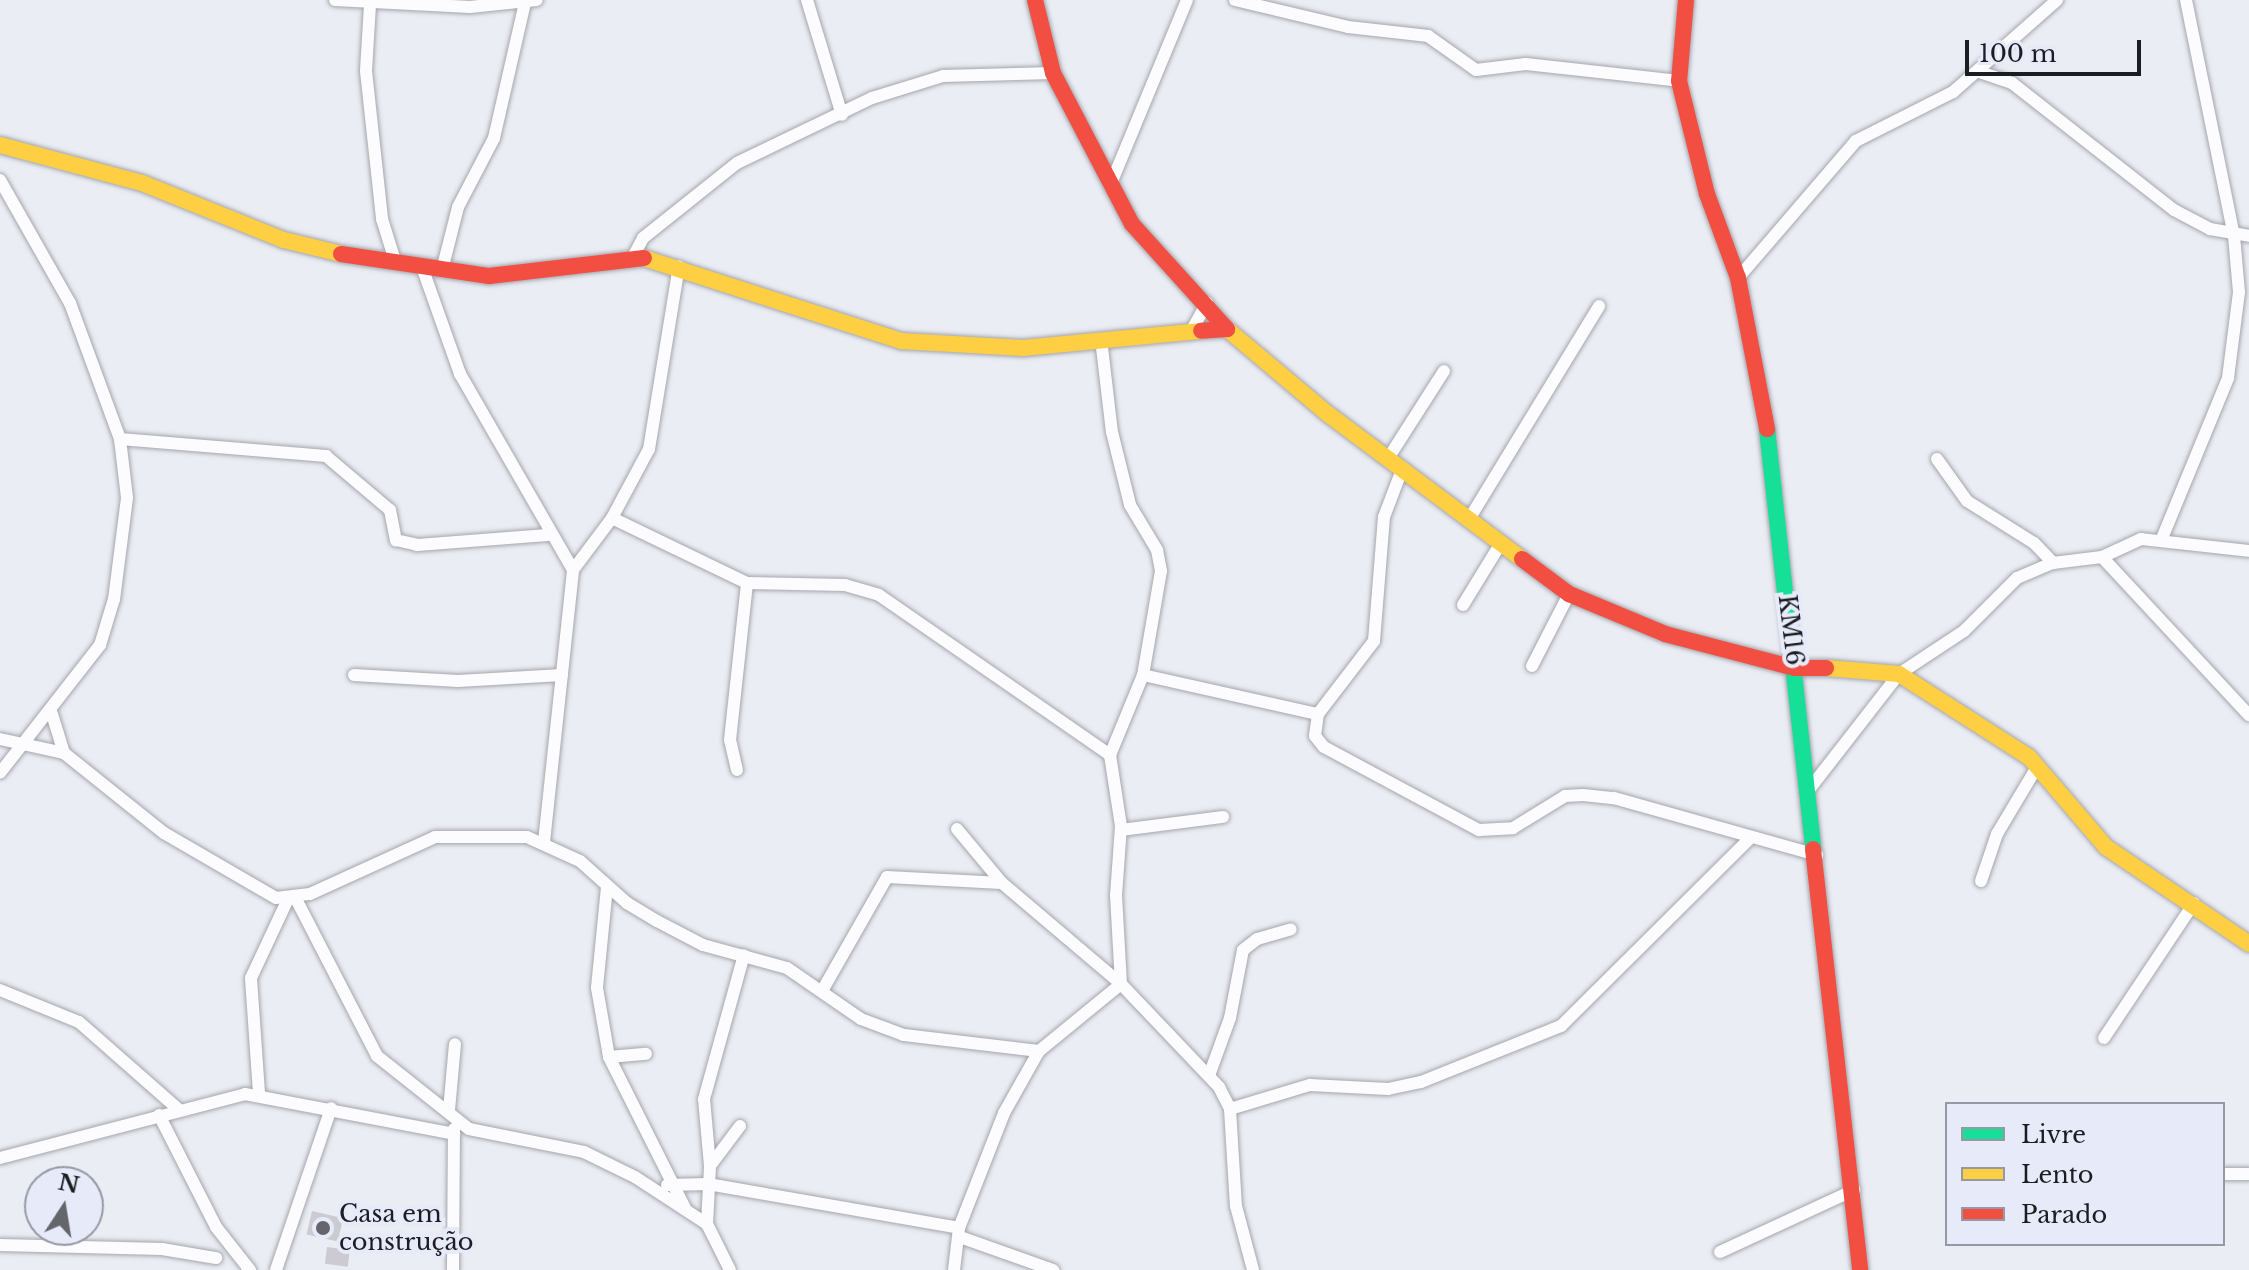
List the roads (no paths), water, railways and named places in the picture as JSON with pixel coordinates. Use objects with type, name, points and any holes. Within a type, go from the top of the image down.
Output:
[{"type":"street","points":[[335,0],[370,5],[531,1],[494,138],[458,207],[442,270]]},
{"type":"street","points":[[807,0],[842,115]]},
{"type":"street","points":[[1035,0],[1053,73],[1110,186],[1155,254],[1207,303],[1227,329],[1389,457],[1471,516],[1501,543],[1569,594],[1665,634],[1795,668],[1862,667],[1899,674],[2014,745],[2106,847],[2194,903],[2249,944]]},
{"type":"street","points":[[1110,186],[1187,0]]},
{"type":"street","points":[[1235,0],[1348,27],[1428,36],[1476,70],[1526,64],[1679,81]]},
{"type":"street","name":"KM16","points":[[1686,0],[1679,81],[1707,194],[1738,278],[1757,354],[1811,787],[1860,1270]]},
{"type":"street","points":[[1738,278],[1856,141],[1936,104],[2057,0]]},
{"type":"street","points":[[2163,536],[2231,367],[2239,292],[2234,236],[2186,0]]},
{"type":"street","points":[[370,5],[366,71],[382,219],[396,264]]},
{"type":"street","points":[[1977,71],[2012,83],[2174,210],[2234,236],[2249,236]]},
{"type":"street","points":[[634,255],[643,238],[737,163],[880,95],[943,76],[1053,73]]},
{"type":"street","points":[[0,145],[142,183],[284,240],[396,264],[489,276],[634,255],[679,266],[901,341],[1023,348],[1193,328],[1227,329]]},
{"type":"street","points":[[0,180],[70,303],[120,439],[127,521],[114,599],[100,645],[52,714],[0,773]]},
{"type":"street","points":[[544,842],[573,570],[612,518],[649,449],[679,266]]},
{"type":"street","points":[[422,267],[460,374],[548,535],[573,570]]},
{"type":"street","points":[[1193,328],[1207,303]]},
{"type":"street","points":[[1471,516],[1599,306]]},
{"type":"street","points":[[1101,339],[1112,432],[1130,505],[1160,559],[1143,675],[1110,755],[1121,830],[1116,895],[1121,984]]},
{"type":"street","points":[[1389,457],[1444,371]]},
{"type":"street","points":[[120,439],[326,456],[390,510],[396,540],[417,545],[548,535]]},
{"type":"street","points":[[1937,459],[1967,501],[2034,543],[2053,563]]},
{"type":"street","points":[[1403,467],[1384,517],[1374,641],[1318,714],[1315,736],[1324,747],[1479,830],[1513,828],[1565,796],[1583,795],[1614,798],[1749,839],[1817,855]]},
{"type":"street","points":[[612,518],[747,583],[845,585],[879,595],[1110,755]]},
{"type":"street","points":[[1811,787],[1899,674],[1964,631],[2003,587],[2053,563],[2102,557],[2141,539],[2163,536],[2249,551]]},
{"type":"street","points":[[1463,605],[1501,543]]},
{"type":"street","points":[[2102,557],[2249,715]]},
{"type":"street","points":[[737,770],[730,740],[747,583]]},
{"type":"street","points":[[1532,666],[1569,594]]},
{"type":"street","points":[[354,675],[458,681],[562,675]]},
{"type":"street","points":[[1143,675],[1318,714]]},
{"type":"street","points":[[52,714],[64,753]]},
{"type":"street","points":[[0,739],[25,748],[64,753],[164,833],[227,874],[291,900],[373,1051],[453,1112],[469,1129],[584,1152],[685,1208],[707,1224],[730,1270]]},
{"type":"street","points":[[1981,881],[1997,834],[2037,767]]},
{"type":"street","points":[[1121,830],[1223,817]]},
{"type":"street","points":[[957,829],[1002,883],[1063,941],[1121,984],[1210,1073],[1230,1109],[1236,1206],[1253,1270]]},
{"type":"street","points":[[259,1093],[251,978],[291,900],[435,837],[502,832],[544,842],[580,861],[607,887],[703,945],[787,968],[861,1019],[904,1035],[1039,1051]]},
{"type":"street","points":[[1230,1109],[1310,1085],[1388,1089],[1421,1082],[1561,1026],[1749,839]]},
{"type":"street","points":[[822,991],[887,877],[1002,883]]},
{"type":"street","points":[[607,887],[597,988],[609,1057],[685,1208]]},
{"type":"street","points":[[2104,1038],[2194,903]]},
{"type":"street","points":[[1210,1073],[1243,950],[1291,929]]},
{"type":"street","points":[[707,1224],[710,1166],[704,1099],[744,955]]},
{"type":"street","points":[[954,1270],[959,1233],[1004,1113],[1039,1051],[1121,984]]},
{"type":"street","points":[[0,990],[79,1022],[178,1109]]},
{"type":"street","points":[[453,1270],[455,1044]]},
{"type":"street","points":[[609,1057],[646,1054]]},
{"type":"street","points":[[0,1158],[178,1109],[259,1093],[454,1134]]},
{"type":"street","points":[[276,1270],[331,1108]]},
{"type":"street","points":[[159,1115],[226,1242],[250,1270]]},
{"type":"street","points":[[710,1166],[740,1126]]},
{"type":"street","points":[[2225,1174],[2249,1174]]},
{"type":"street","points":[[648,1187],[708,1184],[959,1233],[1053,1270]]},
{"type":"street","points":[[1720,1252],[1854,1190]]},
{"type":"street","points":[[209,1270],[226,1242]]},
{"type":"street","points":[[0,1245],[162,1249],[216,1258]]},
{"type":"place","name":"Casa em construção","points":[[323,1228]]}]
